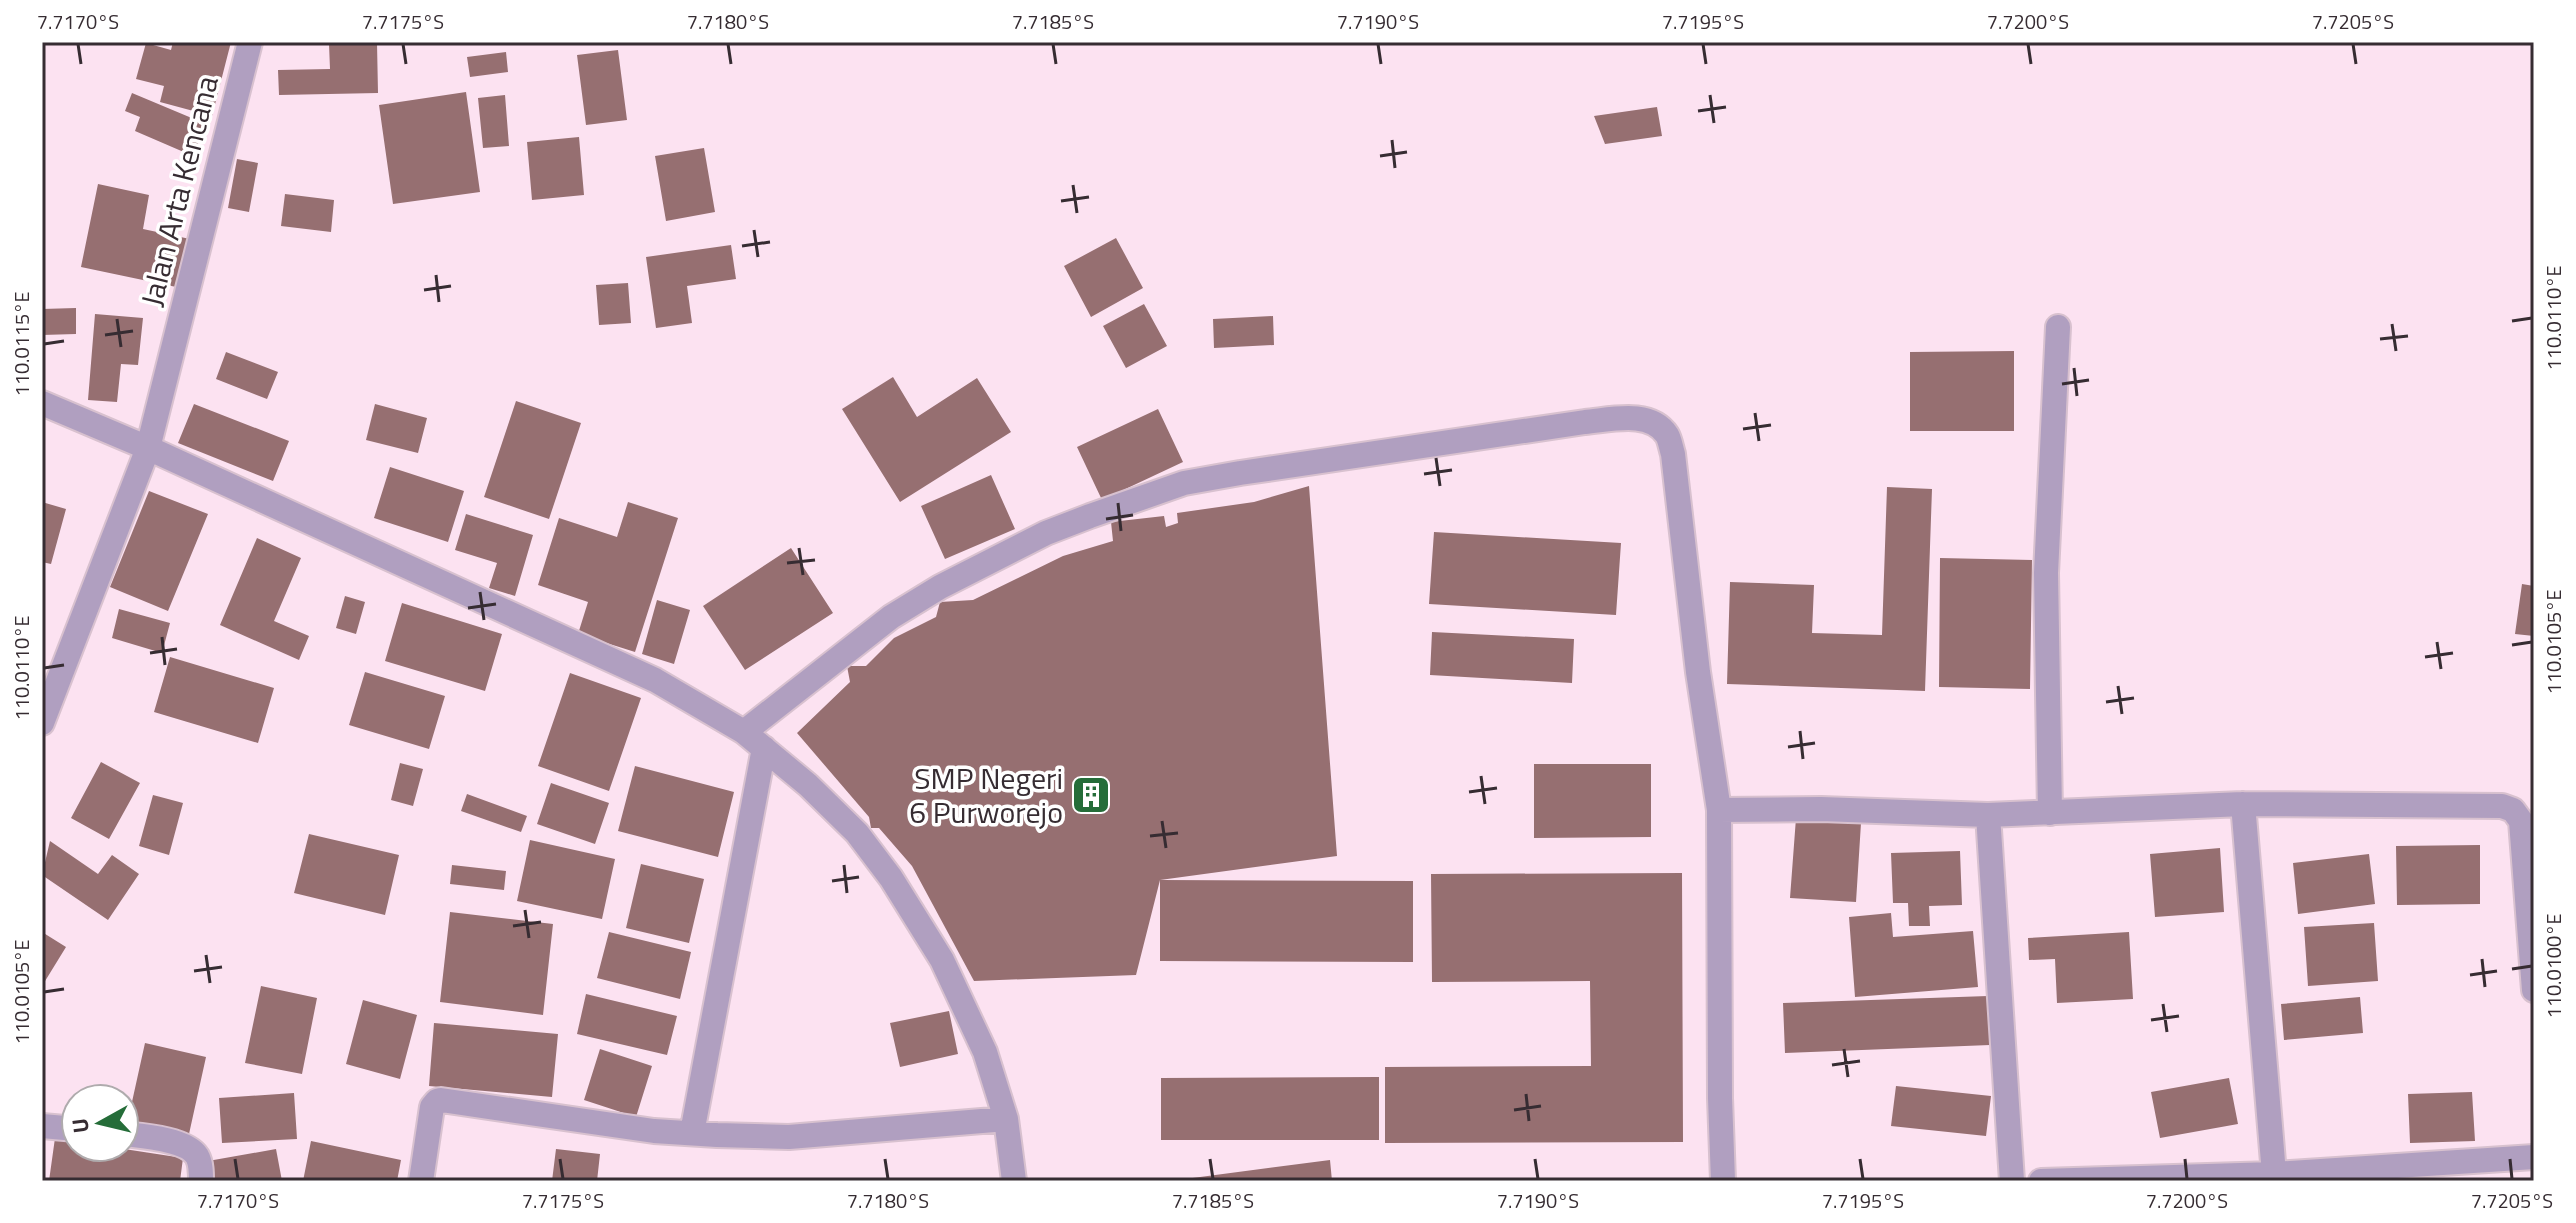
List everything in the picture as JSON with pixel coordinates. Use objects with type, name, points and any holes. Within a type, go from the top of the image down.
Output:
[{"type":"street","name":"Jalan Arta Kencana","points":[[42,723],[148,448],[250,42]]},
{"type":"street","points":[[2050,813],[2046,573],[2058,327]]},
{"type":"street","points":[[42,403],[148,448],[655,680],[744,732],[764,748],[857,833],[891,878],[942,960],[985,1052],[1006,1119],[1014,1181]]},
{"type":"street","points":[[744,732],[891,617],[940,587],[1046,533],[1141,497],[1184,483],[1240,473],[1585,422],[1639,418],[1654,423],[1667,435],[1673,454],[1698,672],[1719,810],[1723,1181]]},
{"type":"street","points":[[692,1133],[764,748]]},
{"type":"street","points":[[2243,804],[2274,1174]]},
{"type":"street","points":[[1719,810],[1821,809],[1988,815],[2243,804],[2502,806],[2513,810],[2521,821],[2534,990]]},
{"type":"street","points":[[1988,815],[2012,1181]]},
{"type":"street","points":[[421,1181],[432,1107],[437,1101],[654,1131],[789,1137],[1006,1119]]},
{"type":"street","points":[[140,1137],[178,1143],[191,1150],[197,1156],[201,1181]]},
{"type":"street","points":[[2041,1181],[2274,1174],[2534,1157]]},
{"type":"building","points":[[173,42],[231,42],[212,116],[160,102],[164,86],[136,79],[146,43],[171,50]]},
{"type":"building","points":[[377,43],[378,93],[279,95],[278,70],[330,69],[329,44]]},
{"type":"building","points":[[618,50],[627,120],[586,125],[577,55]]},
{"type":"building","points":[[506,52],[508,72],[470,77],[467,57]]},
{"type":"building","points":[[466,92],[480,192],[393,204],[379,105]]},
{"type":"building","points":[[132,93],[206,124],[193,156],[135,131],[140,117],[125,111]]},
{"type":"building","points":[[505,95],[509,146],[483,148],[478,98]]},
{"type":"building","points":[[1657,107],[1662,136],[1605,144],[1594,116]]},
{"type":"building","points":[[579,137],[584,195],[532,200],[527,142]]},
{"type":"building","points":[[704,148],[715,212],[666,221],[655,156]]},
{"type":"building","points":[[237,159],[258,163],[249,212],[228,208]]},
{"type":"building","points":[[98,184],[149,195],[143,229],[190,239],[181,288],[81,267]]},
{"type":"building","points":[[285,194],[334,200],[331,232],[281,226]]},
{"type":"building","points":[[1116,238],[1143,288],[1091,317],[1064,266]]},
{"type":"building","points":[[731,245],[736,279],[687,286],[692,323],[656,328],[646,257]]},
{"type":"building","points":[[628,283],[631,323],[599,325],[596,285]]},
{"type":"building","points":[[1144,304],[1167,346],[1126,368],[1103,326]]},
{"type":"building","points":[[76,308],[76,334],[42,335],[42,309]]},
{"type":"building","points":[[95,314],[143,318],[138,365],[121,364],[117,402],[88,400]]},
{"type":"building","points":[[1273,316],[1274,345],[1214,348],[1213,319]]},
{"type":"building","points":[[2014,351],[2014,431],[1910,431],[1910,352]]},
{"type":"building","points":[[226,352],[278,372],[267,399],[216,379]]},
{"type":"building","points":[[893,377],[917,417],[977,378],[1011,432],[900,502],[842,409]]},
{"type":"building","points":[[516,401],[581,423],[549,519],[484,497]]},
{"type":"building","points":[[194,404],[289,441],[273,481],[178,443]]},
{"type":"building","points":[[375,404],[427,418],[418,453],[366,440]]},
{"type":"building","points":[[1158,409],[1183,462],[1102,500],[1077,447]]},
{"type":"building","points":[[390,467],[464,491],[448,542],[374,518]]},
{"type":"building","points":[[991,475],[1015,529],[945,559],[921,506]]},
{"type":"building","name":"SMP Negeri 6 Purworejo","points":[[1309,486],[1337,856],[1160,880],[1136,975],[974,981],[912,866],[879,828],[871,828],[869,817],[797,733],[850,682],[847,666],[866,666],[894,638],[936,617],[940,602],[973,600],[1063,556],[1113,541],[1111,522],[1164,516],[1166,527],[1178,523],[1177,513],[1254,502]]},
{"type":"building","points":[[1887,487],[1932,489],[1925,691],[1727,684],[1730,582],[1814,585],[1812,633],[1882,635]]},
{"type":"building","points":[[149,491],[208,514],[168,611],[110,587]]},
{"type":"building","points":[[42,502],[66,509],[51,564],[42,562]]},
{"type":"building","points":[[628,502],[678,518],[635,652],[578,634],[588,602],[538,585],[559,518],[617,537]]},
{"type":"building","points":[[466,514],[533,535],[515,596],[489,588],[497,563],[455,550]]},
{"type":"building","points":[[1434,532],[1621,543],[1616,615],[1429,604]]},
{"type":"building","points":[[257,538],[301,558],[274,621],[309,636],[299,660],[220,625]]},
{"type":"building","points":[[791,548],[833,613],[745,670],[703,606]]},
{"type":"building","points":[[1940,558],[2032,560],[2030,689],[1939,687]]},
{"type":"building","points":[[2522,584],[2534,586],[2534,636],[2515,634]]},
{"type":"building","points":[[345,596],[365,602],[356,634],[336,628]]},
{"type":"building","points":[[657,600],[690,610],[674,664],[642,654]]},
{"type":"building","points":[[402,603],[502,634],[485,691],[385,661]]},
{"type":"building","points":[[119,609],[170,623],[162,653],[112,638]]},
{"type":"building","points":[[1432,632],[1574,639],[1572,683],[1430,675]]},
{"type":"building","points":[[170,657],[274,688],[258,743],[154,712]]},
{"type":"building","points":[[365,672],[445,696],[429,749],[349,725]]},
{"type":"building","points":[[570,673],[641,698],[609,791],[538,766]]},
{"type":"building","points":[[101,762],[140,783],[109,839],[71,818]]},
{"type":"building","points":[[400,763],[423,769],[413,806],[391,800]]},
{"type":"building","points":[[1534,764],[1651,764],[1651,837],[1534,838]]},
{"type":"building","points":[[635,766],[734,792],[718,857],[618,831]]},
{"type":"building","points":[[551,783],[609,803],[595,844],[537,824]]},
{"type":"building","points":[[467,794],[527,816],[521,832],[461,811]]},
{"type":"building","points":[[153,795],[183,803],[169,855],[139,846]]},
{"type":"building","points":[[1796,818],[1861,823],[1856,902],[1790,898]]},
{"type":"building","points":[[309,834],[399,855],[385,915],[294,893]]},
{"type":"building","points":[[530,840],[615,859],[602,919],[517,901]]},
{"type":"building","points":[[50,841],[98,874],[112,855],[139,874],[108,920],[42,875]]},
{"type":"building","points":[[2480,845],[2480,904],[2397,905],[2396,846]]},
{"type":"building","points":[[2220,848],[2224,912],[2155,917],[2150,854]]},
{"type":"building","points":[[1960,851],[1962,905],[1929,906],[1930,926],[1909,926],[1908,903],[1893,903],[1891,853]]},
{"type":"building","points":[[2369,854],[2375,904],[2298,914],[2293,863]]},
{"type":"building","points":[[641,864],[704,879],[689,943],[626,928]]},
{"type":"building","points":[[452,865],[506,871],[504,890],[450,884]]},
{"type":"building","points":[[1682,873],[1683,1142],[1385,1143],[1385,1067],[1591,1066],[1590,981],[1432,982],[1431,874]]},
{"type":"building","points":[[1160,880],[1413,881],[1413,962],[1160,961]]},
{"type":"building","points":[[450,912],[553,924],[543,1015],[440,1002]]},
{"type":"building","points":[[1891,913],[1893,937],[1973,931],[1978,987],[1855,997],[1849,917]]},
{"type":"building","points":[[2374,923],[2378,981],[2308,986],[2304,927]]},
{"type":"building","points":[[42,932],[66,947],[42,986]]},
{"type":"building","points":[[609,932],[691,952],[680,999],[597,978]]},
{"type":"building","points":[[2129,932],[2133,999],[2057,1003],[2055,959],[2029,960],[2028,938]]},
{"type":"building","points":[[261,986],[317,998],[302,1074],[245,1063]]},
{"type":"building","points":[[586,994],[677,1016],[667,1055],[577,1034]]},
{"type":"building","points":[[1988,996],[1990,1045],[1785,1053],[1783,1003]]},
{"type":"building","points":[[2360,997],[2363,1033],[2284,1040],[2281,1004]]},
{"type":"building","points":[[363,1000],[417,1015],[400,1079],[346,1064]]},
{"type":"building","points":[[949,1011],[958,1054],[900,1067],[890,1023]]},
{"type":"building","points":[[434,1023],[558,1034],[552,1097],[429,1086]]},
{"type":"building","points":[[145,1043],[206,1057],[189,1134],[140,1123],[140,1083],[136,1083]]},
{"type":"building","points":[[600,1049],[652,1066],[636,1117],[584,1100]]},
{"type":"building","points":[[1379,1077],[1379,1140],[1161,1140],[1161,1078]]},
{"type":"building","points":[[2229,1078],[2238,1124],[2160,1138],[2151,1092]]},
{"type":"building","points":[[1896,1086],[1991,1096],[1986,1136],[1891,1126]]},
{"type":"building","points":[[2472,1092],[2475,1141],[2410,1143],[2408,1094]]},
{"type":"building","points":[[294,1093],[297,1139],[222,1143],[219,1098]]},
{"type":"building","points":[[55,1138],[60,1139],[60,1163],[140,1163],[140,1151],[183,1158],[180,1181],[49,1181]]},
{"type":"building","points":[[311,1141],[401,1160],[397,1181],[303,1181]]},
{"type":"building","points":[[276,1149],[282,1181],[211,1181],[208,1161]]},
{"type":"building","points":[[556,1149],[600,1154],[597,1181],[552,1181]]},
{"type":"building","points":[[1330,1160],[1332,1181],[1185,1181],[1185,1179]]},
{"type":"place","name":"SMP Negeri 6 Purworejo","points":[[1091,795]]}]
